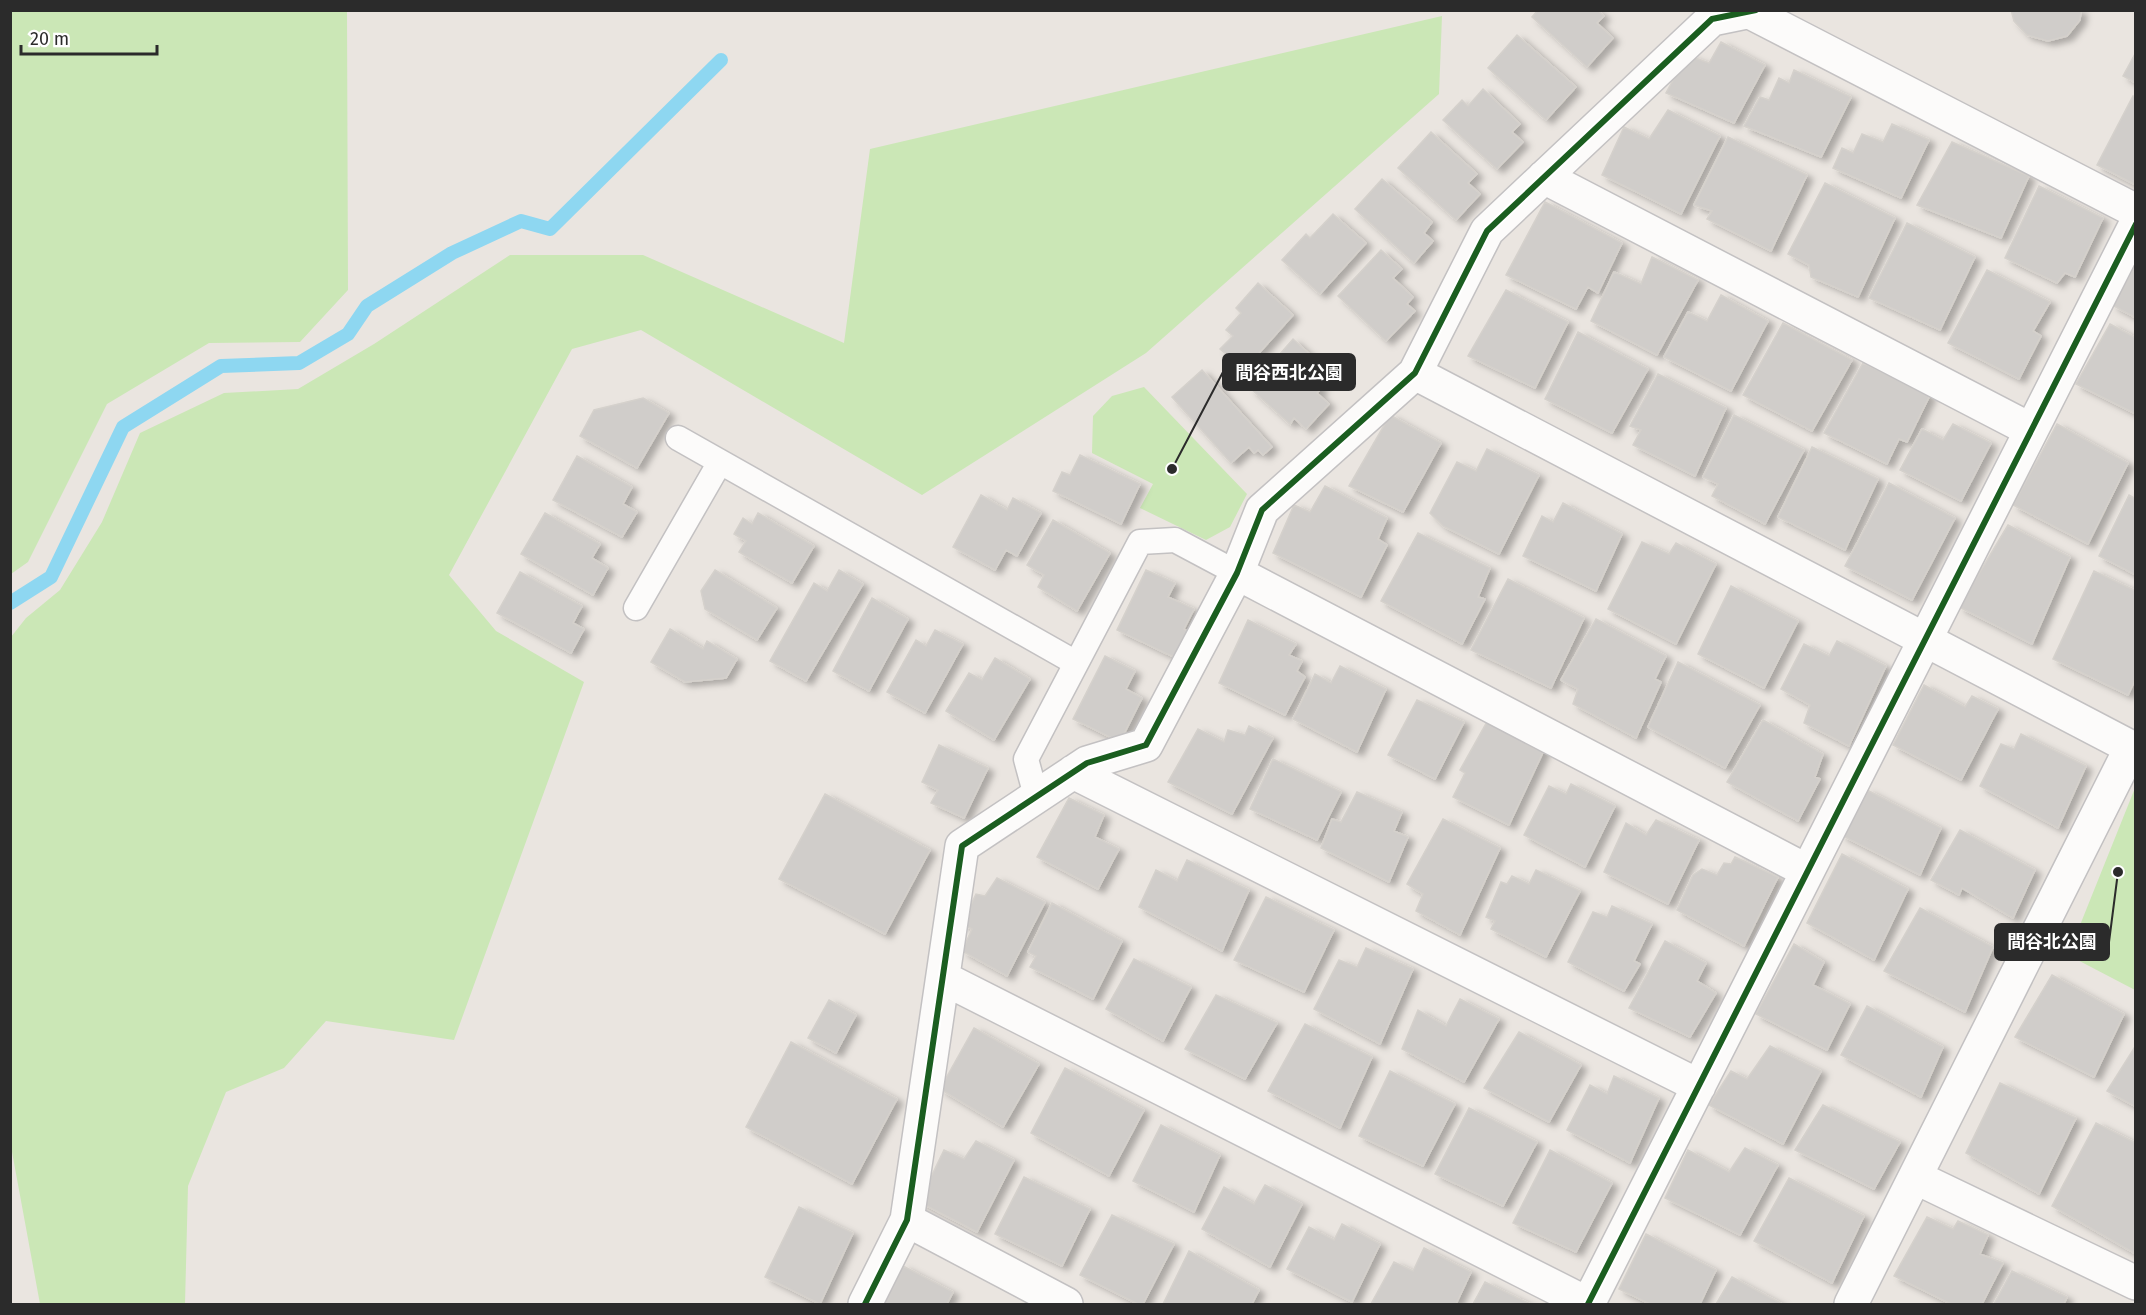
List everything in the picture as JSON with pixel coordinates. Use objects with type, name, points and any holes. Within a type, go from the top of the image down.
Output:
[{"type":"street","points":[[865,1305],[907,1220],[962,846],[1087,763],[1146,745],[1237,573],[1262,510],[1415,373],[1487,231],[1712,19],[1753,11],[2136,211]]},
{"type":"street","points":[[1544,177],[2031,430]]},
{"type":"street","points":[[943,978],[1588,1304],[2136,224]]},
{"type":"street","points":[[1415,373],[2133,749],[1851,1305]]},
{"type":"street","points":[[1237,573],[1807,871]]},
{"type":"street","points":[[1073,772],[1698,1086]]},
{"type":"street","points":[[1915,1178],[2136,1283]]},
{"type":"street","points":[[907,1220],[1066,1305]]},
{"type":"lane","points":[[678,438],[1076,663]]},
{"type":"lane","points":[[636,608],[720,462]]},
{"type":"lane","points":[[1036,796],[1026,759],[1140,542],[1175,540],[1237,573]]},
{"type":"green space","points":[[11,10],[347,11],[348,290],[300,342],[209,343],[107,404],[28,562],[11,574]]},
{"type":"green space","points":[[1442,16],[1439,94],[1146,353],[922,495],[641,330],[572,349],[449,575],[496,631],[584,682],[454,1040],[326,1021],[284,1068],[226,1092],[188,1186],[185,1304],[40,1304],[10,1141],[11,637],[26,618],[60,590],[102,522],[140,433],[224,393],[298,389],[374,344],[510,255],[643,255],[844,343],[870,149]]},
{"type":"green space","points":[[1144,387],[1247,494],[1230,527],[1206,540],[1140,508],[1153,484],[1092,453],[1093,416],[1112,396]]},
{"type":"green space","points":[[2136,788],[2135,990],[2068,955]]},
{"type":"building","points":[[1538,10],[1597,10],[1604,16],[1597,23],[1613,38],[1587,67],[1532,17]]},
{"type":"building","points":[[2011,10],[2081,10],[2080,20],[2067,36],[2048,41],[2027,35],[2014,21]]},
{"type":"building","points":[[1517,35],[1576,87],[1546,120],[1488,68]]},
{"type":"building","points":[[1721,42],[1765,65],[1734,123],[1666,93],[1687,55],[1709,63]]},
{"type":"building","points":[[2136,52],[2136,83],[2123,76]]},
{"type":"building","points":[[1794,70],[1851,97],[1821,157],[1744,126],[1760,97],[1769,100],[1779,78],[1789,83]]},
{"type":"building","points":[[1483,89],[1520,124],[1512,132],[1523,142],[1497,169],[1443,120],[1462,100],[1468,106]]},
{"type":"building","points":[[2133,96],[2136,97],[2136,185],[2097,165]]},
{"type":"building","points":[[1668,110],[1720,136],[1681,214],[1602,175],[1624,127],[1649,139]]},
{"type":"building","points":[[1892,124],[1929,140],[1901,198],[1833,168],[1842,148],[1853,153],[1862,134],[1883,142]]},
{"type":"building","points":[[1431,132],[1477,174],[1468,183],[1480,194],[1456,220],[1398,168]]},
{"type":"building","points":[[1728,137],[1807,175],[1771,251],[1707,219],[1712,211],[1694,205]]},
{"type":"building","points":[[1952,142],[2029,176],[2001,238],[1917,205]]},
{"type":"building","points":[[1382,179],[1432,222],[1424,233],[1433,241],[1414,263],[1355,209]]},
{"type":"building","points":[[1825,183],[1895,218],[1858,297],[1811,277],[1809,265],[1788,254]]},
{"type":"building","points":[[2039,186],[2103,218],[2075,277],[2065,273],[2057,283],[2005,258]]},
{"type":"building","points":[[1545,202],[1622,243],[1598,293],[1588,287],[1576,309],[1506,275]]},
{"type":"building","points":[[1333,214],[1366,243],[1320,294],[1282,260],[1306,234],[1310,238]]},
{"type":"building","points":[[1907,223],[1975,257],[1940,330],[1869,298]]},
{"type":"building","points":[[1381,250],[1402,269],[1393,278],[1413,297],[1407,304],[1415,311],[1386,341],[1338,296]]},
{"type":"building","points":[[1652,257],[1698,280],[1657,355],[1591,321],[1614,272],[1641,284]]},
{"type":"building","points":[[2136,264],[2136,318],[2112,305]]},
{"type":"building","points":[[1987,270],[2050,302],[2033,331],[2041,336],[2019,379],[1948,343]]},
{"type":"building","points":[[1258,283],[1293,315],[1244,370],[1220,349],[1233,336],[1226,330],[1241,313],[1236,308]]},
{"type":"building","points":[[1506,290],[1568,322],[1535,388],[1468,356]]},
{"type":"building","points":[[1721,295],[1768,321],[1731,391],[1664,357],[1688,312],[1707,321]]},
{"type":"building","points":[[1783,323],[1852,360],[1812,431],[1743,395]]},
{"type":"building","points":[[2110,324],[2136,338],[2136,414],[2076,384]]},
{"type":"building","points":[[1578,332],[1648,369],[1612,433],[1545,399]]},
{"type":"building","points":[[1293,339],[1327,370],[1316,383],[1322,388],[1317,393],[1329,404],[1306,429],[1294,418],[1290,424],[1250,388]]},
{"type":"building","points":[[1863,363],[1930,395],[1907,442],[1899,439],[1887,464],[1824,433]]},
{"type":"building","points":[[1202,370],[1272,447],[1263,455],[1258,450],[1254,453],[1249,447],[1231,463],[1172,397]]},
{"type":"building","points":[[1658,374],[1726,408],[1695,476],[1633,445],[1641,430],[1630,426]]},
{"type":"building","points":[[643,398],[669,413],[637,468],[580,436],[594,410]]},
{"type":"building","points":[[1390,415],[1441,443],[1403,512],[1349,486]]},
{"type":"building","points":[[1734,415],[1804,450],[1765,524],[1712,496],[1718,484],[1703,477]]},
{"type":"building","points":[[1953,424],[1991,443],[1961,501],[1900,470],[1922,429],[1943,440]]},
{"type":"building","points":[[2057,424],[2128,463],[2088,544],[2013,505]]},
{"type":"building","points":[[1812,447],[1878,479],[1845,550],[1778,517]]},
{"type":"building","points":[[1487,449],[1539,475],[1499,554],[1443,526],[1430,513],[1457,462],[1476,471]]},
{"type":"building","points":[[1080,455],[1140,484],[1121,524],[1053,491],[1062,472],[1070,475]]},
{"type":"building","points":[[577,456],[632,487],[623,504],[637,512],[622,537],[553,500]]},
{"type":"building","points":[[1889,483],[1955,518],[1912,600],[1845,566]]},
{"type":"building","points":[[1325,486],[1387,518],[1378,539],[1387,545],[1361,597],[1273,553],[1294,505],[1310,512]]},
{"type":"building","points":[[981,495],[1007,510],[1013,498],[1041,513],[1017,556],[1006,550],[995,570],[953,547]]},
{"type":"building","points":[[2129,495],[2136,499],[2136,575],[2099,556]]},
{"type":"building","points":[[1563,503],[1622,534],[1596,591],[1523,556],[1542,516],[1553,522]]},
{"type":"building","points":[[545,513],[600,544],[592,558],[608,568],[593,595],[521,554]]},
{"type":"building","points":[[758,513],[814,546],[792,583],[739,552],[746,541],[734,534],[743,518],[752,524]]},
{"type":"building","points":[[1053,520],[1110,553],[1077,611],[1038,587],[1044,575],[1027,565]]},
{"type":"building","points":[[2008,525],[2070,557],[2032,644],[1959,607]]},
{"type":"building","points":[[1418,533],[1490,568],[1478,597],[1485,599],[1462,644],[1381,601]]},
{"type":"building","points":[[1642,542],[1669,554],[1676,543],[1716,564],[1676,644],[1608,609]]},
{"type":"building","points":[[715,570],[777,608],[757,640],[705,609],[701,591]]},
{"type":"building","points":[[839,570],[863,584],[806,681],[770,661],[814,583],[827,591]]},
{"type":"building","points":[[1146,570],[1175,583],[1168,597],[1194,609],[1184,629],[1193,634],[1180,660],[1117,630]]},
{"type":"building","points":[[2094,571],[2136,591],[2136,678],[2128,695],[2053,659]]},
{"type":"building","points":[[520,572],[582,606],[573,623],[584,629],[571,653],[497,613]]},
{"type":"building","points":[[1508,579],[1584,618],[1551,688],[1471,650]]},
{"type":"building","points":[[1731,586],[1798,621],[1764,688],[1698,654]]},
{"type":"building","points":[[872,598],[908,619],[869,691],[833,671]]},
{"type":"building","points":[[1596,619],[1666,656],[1655,679],[1661,682],[1636,738],[1573,704],[1578,689],[1561,680]]},
{"type":"building","points":[[1248,620],[1296,644],[1289,655],[1302,661],[1297,671],[1305,677],[1285,715],[1219,683]]},
{"type":"building","points":[[670,629],[703,649],[707,641],[737,659],[726,678],[685,682],[651,662]]},
{"type":"building","points":[[935,630],[963,644],[925,713],[887,692],[916,640],[926,646]]},
{"type":"building","points":[[1837,641],[1886,666],[1849,746],[1804,723],[1810,705],[1781,689],[1804,644],[1829,656]]},
{"type":"building","points":[[1105,656],[1135,671],[1126,689],[1142,698],[1120,742],[1073,719]]},
{"type":"building","points":[[995,658],[1030,679],[994,740],[946,711],[969,673],[982,680]]},
{"type":"building","points":[[1678,662],[1760,705],[1725,768],[1648,727]]},
{"type":"building","points":[[1340,666],[1386,689],[1357,752],[1293,719],[1315,674],[1331,683]]},
{"type":"building","points":[[1924,685],[1965,707],[1972,696],[1998,709],[1961,780],[1893,745]]},
{"type":"building","points":[[1417,700],[1464,722],[1435,779],[1388,755]]},
{"type":"building","points":[[1488,720],[1545,748],[1509,825],[1453,797],[1465,773],[1460,770]]},
{"type":"building","points":[[1763,720],[1823,754],[1815,777],[1820,779],[1798,821],[1727,782]]},
{"type":"building","points":[[1249,726],[1273,738],[1232,814],[1168,782],[1198,729],[1224,742],[1228,730],[1245,735]]},
{"type":"building","points":[[2021,734],[2086,766],[2058,828],[1980,786],[2001,744],[2014,749]]},
{"type":"building","points":[[939,745],[988,768],[964,818],[931,803],[938,790],[922,782]]},
{"type":"building","points":[[1273,759],[1341,792],[1317,840],[1250,809]]},
{"type":"building","points":[[1571,784],[1615,806],[1585,867],[1524,835],[1549,786],[1566,794]]},
{"type":"building","points":[[1867,790],[1941,828],[1920,875],[1841,835]]},
{"type":"building","points":[[1357,792],[1402,812],[1394,831],[1408,837],[1389,882],[1321,848],[1332,819],[1341,822]]},
{"type":"building","points":[[825,794],[930,850],[885,934],[779,879]]},
{"type":"building","points":[[1069,798],[1104,815],[1095,837],[1119,849],[1098,889],[1037,857]]},
{"type":"building","points":[[1443,819],[1500,848],[1460,935],[1416,911],[1423,894],[1407,884]]},
{"type":"building","points":[[1656,820],[1699,840],[1668,904],[1604,872],[1626,823],[1646,835]]},
{"type":"building","points":[[1960,830],[2035,870],[2013,918],[1962,888],[1959,895],[1931,880]]},
{"type":"building","points":[[1842,854],[1908,889],[1874,960],[1807,923]]},
{"type":"building","points":[[1735,857],[1778,877],[1744,946],[1677,910],[1693,875],[1702,869],[1717,875],[1724,863],[1731,864]]},
{"type":"building","points":[[1187,860],[1249,890],[1222,951],[1139,907],[1156,870],[1177,881]]},
{"type":"building","points":[[1536,870],[1580,891],[1546,957],[1491,929],[1495,921],[1486,917],[1501,882],[1507,884],[1512,876],[1529,884]]},
{"type":"building","points":[[997,878],[1045,902],[1007,976],[962,951],[972,929],[962,924],[976,894],[985,896]]},
{"type":"building","points":[[1266,897],[1334,930],[1304,992],[1234,960]]},
{"type":"building","points":[[1052,903],[1122,941],[1093,999],[1030,967],[1036,956],[1028,952]]},
{"type":"building","points":[[1612,906],[1652,924],[1634,961],[1640,964],[1624,991],[1568,962],[1593,912],[1607,917]]},
{"type":"building","points":[[1920,908],[1993,947],[1965,1012],[1884,971]]},
{"type":"building","points":[[1665,941],[1706,963],[1697,981],[1716,993],[1690,1037],[1629,1008]]},
{"type":"building","points":[[1794,944],[1824,962],[1813,985],[1850,1004],[1827,1050],[1756,1014]]},
{"type":"building","points":[[1366,948],[1413,969],[1380,1044],[1314,1009],[1339,960],[1357,967]]},
{"type":"building","points":[[1134,959],[1191,987],[1163,1041],[1106,1009]]},
{"type":"building","points":[[2052,975],[2124,1014],[2094,1077],[2015,1037]]},
{"type":"building","points":[[1216,995],[1277,1023],[1245,1079],[1185,1049]]},
{"type":"building","points":[[1460,999],[1499,1019],[1464,1082],[1402,1049],[1418,1010],[1446,1026]]},
{"type":"building","points":[[829,1000],[856,1015],[836,1053],[808,1038]]},
{"type":"building","points":[[1867,1006],[1943,1047],[1921,1097],[1841,1055]]},
{"type":"building","points":[[1305,1024],[1372,1057],[1340,1128],[1268,1091]]},
{"type":"building","points":[[974,1028],[1039,1064],[1003,1127],[940,1089]]},
{"type":"building","points":[[1519,1032],[1581,1065],[1549,1122],[1484,1088]]},
{"type":"building","points":[[791,1042],[897,1099],[852,1184],[746,1127]]},
{"type":"building","points":[[2136,1045],[2136,1107],[2107,1091]]},
{"type":"building","points":[[1770,1046],[1821,1071],[1783,1144],[1709,1105],[1731,1071],[1747,1079]]},
{"type":"building","points":[[1065,1068],[1144,1110],[1109,1176],[1031,1133]]},
{"type":"building","points":[[1390,1071],[1455,1104],[1423,1166],[1359,1136]]},
{"type":"building","points":[[1614,1076],[1659,1098],[1630,1163],[1567,1130],[1590,1085],[1607,1094]]},
{"type":"building","points":[[2000,1083],[2076,1118],[2039,1194],[1966,1153]]},
{"type":"building","points":[[1823,1105],[1900,1142],[1874,1189],[1795,1150]]},
{"type":"building","points":[[1469,1108],[1537,1142],[1503,1206],[1435,1174]]},
{"type":"building","points":[[2096,1123],[2136,1143],[2134,1253],[2052,1206]]},
{"type":"building","points":[[1161,1125],[1220,1155],[1194,1212],[1133,1181]]},
{"type":"building","points":[[976,1141],[1014,1160],[977,1232],[919,1202],[944,1150],[964,1159]]},
{"type":"building","points":[[1745,1148],[1778,1165],[1740,1235],[1665,1198],[1688,1150],[1729,1172]]},
{"type":"building","points":[[1550,1150],[1612,1183],[1576,1252],[1513,1223]]},
{"type":"building","points":[[1024,1177],[1090,1209],[1062,1266],[995,1234]]},
{"type":"building","points":[[1789,1178],[1864,1216],[1832,1283],[1754,1241]]},
{"type":"building","points":[[1265,1185],[1302,1204],[1270,1267],[1202,1229],[1224,1187],[1254,1204]]},
{"type":"building","points":[[799,1207],[853,1233],[820,1304],[765,1277]]},
{"type":"building","points":[[1112,1215],[1174,1244],[1143,1304],[1138,1304],[1080,1275]]},
{"type":"building","points":[[1927,1217],[1953,1229],[1958,1221],[1988,1235],[1980,1254],[2003,1263],[1982,1304],[1951,1304],[1894,1276]]},
{"type":"building","points":[[1342,1224],[1380,1244],[1352,1302],[1287,1269],[1309,1227],[1334,1240]]},
{"type":"building","points":[[1646,1234],[1716,1270],[1700,1304],[1650,1304],[1619,1289]]},
{"type":"building","points":[[1424,1248],[1471,1272],[1456,1304],[1371,1304],[1394,1262],[1413,1271]]},
{"type":"building","points":[[1189,1251],[1259,1290],[1252,1304],[1163,1304]]},
{"type":"building","points":[[903,1266],[953,1292],[947,1304],[883,1304]]},
{"type":"building","points":[[2012,1271],[2067,1297],[2064,1304],[1994,1304]]},
{"type":"building","points":[[1732,1277],[1782,1304],[1716,1304]]},
{"type":"building","points":[[1485,1282],[1530,1304],[1473,1304]]},
{"type":"waterway","points":[[10,603],[51,577],[123,427],[221,366],[299,363],[348,334],[367,306],[452,253],[521,221],[550,229],[721,60]]},
{"type":"cycle path","points":[[865,1304],[907,1220],[962,846],[1087,763],[1146,745],[1237,573],[1262,510],[1415,373],[1487,231],[1712,19],[1756,10]]},
{"type":"cycle path","points":[[1588,1304],[2136,224]]},
{"type":"place","name":"間谷西北公園","points":[[1172,469]]},
{"type":"place","name":"間谷北公園","points":[[2118,872]]}]
